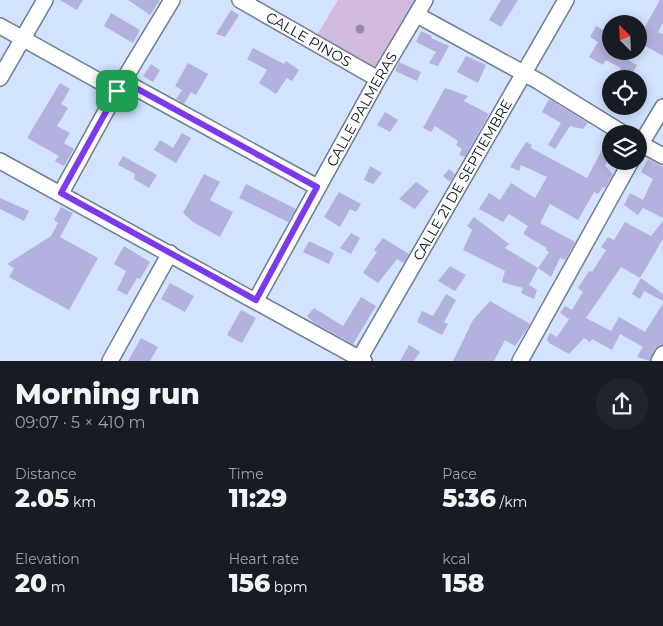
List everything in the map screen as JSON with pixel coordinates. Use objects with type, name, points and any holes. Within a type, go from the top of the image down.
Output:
[{"type":"street","points":[[0,78],[45,0]]},
{"type":"street","points":[[61,193],[120,86],[172,0]]},
{"type":"street","name":"CALLE PINOS","points":[[240,0],[378,79]]},
{"type":"street","name":"CALLE PALMERAS","points":[[256,300],[317,187],[425,0]]},
{"type":"street","name":"CALLE 21 DE SEPTIEMBRE","points":[[360,360],[566,0]]},
{"type":"street","points":[[417,15],[525,74],[609,125]]},
{"type":"street","points":[[0,26],[317,187]]},
{"type":"street","points":[[647,132],[663,107]]},
{"type":"street","points":[[647,149],[663,156]]},
{"type":"street","points":[[0,161],[256,300],[360,360]]},
{"type":"street","points":[[520,361],[626,170]]},
{"type":"street","points":[[110,361],[170,253]]},
{"type":"street","points":[[659,361],[663,354]]},
{"type":"shaded area","points":[[338,0],[418,0],[379,65],[372,67],[316,37]]},
{"type":"building","points":[[60,0],[83,0],[77,10]]},
{"type":"building","points":[[128,0],[160,0],[150,15]]},
{"type":"building","points":[[501,0],[518,0],[501,27],[489,20]]},
{"type":"building","points":[[660,0],[663,0],[663,23],[658,32],[663,34],[663,56],[648,47],[648,21]]},
{"type":"building","points":[[231,10],[239,15],[225,37],[216,34]]},
{"type":"building","points":[[111,13],[140,30],[133,43],[104,26]]},
{"type":"building","points":[[596,26],[602,29],[602,60],[606,60],[603,65],[589,57],[598,42],[590,37]]},
{"type":"building","points":[[421,31],[449,46],[438,66],[429,63],[436,52],[416,42]]},
{"type":"building","points":[[253,48],[284,64],[286,61],[299,70],[292,81],[287,78],[276,94],[259,83],[267,70],[247,59]]},
{"type":"building","points":[[466,56],[486,65],[478,83],[457,72]]},
{"type":"building","points":[[606,60],[628,60],[637,65],[634,70],[620,70],[621,68]]},
{"type":"building","points":[[399,62],[421,72],[417,81],[395,71]]},
{"type":"building","points":[[188,63],[208,74],[196,95],[191,92],[184,104],[176,99],[182,90],[175,86]]},
{"type":"building","points":[[151,64],[160,70],[153,82],[143,76]]},
{"type":"building","points":[[60,83],[70,89],[61,104],[68,108],[57,126],[70,133],[64,143],[74,149],[64,166],[55,161],[59,156],[27,138]]},
{"type":"building","points":[[445,88],[468,96],[464,101],[489,114],[465,157],[459,155],[462,149],[456,145],[458,141],[435,126],[431,132],[423,128]]},
{"type":"building","points":[[549,99],[588,123],[583,129],[570,126],[555,149],[548,145],[561,123],[542,112]]},
{"type":"building","points":[[385,112],[398,120],[390,132],[377,125]]},
{"type":"building","points":[[182,133],[191,138],[176,163],[154,150],[160,140],[173,148]]},
{"type":"building","points":[[526,142],[532,145],[531,148],[587,178],[602,150],[602,170],[609,170],[613,174],[605,188],[603,187],[598,194],[594,192],[578,220],[550,204],[540,223],[575,242],[565,260],[560,258],[551,277],[538,268],[549,252],[546,250],[547,248],[523,234],[528,226],[509,214],[503,222],[479,209],[489,193],[500,200],[511,183],[535,198],[547,177],[521,165],[519,171],[510,167]]},
{"type":"building","points":[[123,156],[157,175],[149,188],[134,179],[135,174],[118,165]]},
{"type":"building","points":[[648,159],[663,167],[663,218],[643,208],[638,215],[624,205],[630,193],[643,200],[653,179],[641,172],[642,170],[647,170]]},
{"type":"building","points":[[370,166],[382,173],[373,184],[364,180]]},
{"type":"building","points":[[449,169],[455,174],[450,182],[443,176]]},
{"type":"building","points":[[204,174],[220,182],[210,200],[233,212],[220,237],[193,222],[183,213]]},
{"type":"building","points":[[416,182],[429,191],[415,209],[399,199]]},
{"type":"building","points":[[246,184],[296,209],[288,222],[239,198]]},
{"type":"building","points":[[339,192],[361,204],[356,212],[350,209],[340,227],[324,217]]},
{"type":"building","points":[[0,198],[29,211],[24,221],[0,209]]},
{"type":"building","points":[[61,207],[73,213],[60,237],[98,258],[69,310],[9,277],[14,268],[7,264],[51,236],[58,223],[54,220]]},
{"type":"building","points":[[474,217],[509,244],[505,248],[538,268],[529,285],[537,290],[534,299],[521,293],[523,288],[502,282],[505,271],[463,250],[472,230],[467,226]]},
{"type":"building","points":[[663,221],[663,239],[640,278],[621,267],[586,318],[611,331],[619,317],[645,332],[663,303],[663,345],[655,349],[650,361],[637,357],[643,347],[620,334],[612,350],[592,339],[590,342],[584,338],[569,354],[549,343],[547,339],[550,333],[557,337],[569,319],[560,313],[565,306],[572,310],[583,292],[578,288],[589,271],[592,272],[606,250],[601,247],[608,237],[614,240],[625,222],[651,236]]},
{"type":"building","points":[[351,233],[360,238],[351,254],[340,248]]},
{"type":"building","points":[[383,238],[409,254],[404,263],[397,259],[378,283],[363,273],[377,252],[374,250]]},
{"type":"building","points":[[309,241],[334,253],[329,264],[303,252]]},
{"type":"building","points":[[124,246],[150,262],[140,279],[137,278],[127,295],[117,290],[126,271],[114,264]]},
{"type":"building","points":[[450,266],[466,275],[455,291],[438,281]]},
{"type":"building","points":[[641,278],[663,294],[663,301],[644,291],[640,299],[632,294]]},
{"type":"building","points":[[170,283],[194,296],[185,312],[161,299]]},
{"type":"building","points":[[446,294],[456,300],[444,322],[448,324],[442,335],[417,322],[422,311],[433,316]]},
{"type":"building","points":[[361,297],[376,306],[353,344],[313,322],[307,316],[314,308],[343,326]]},
{"type":"building","points":[[490,301],[530,324],[515,346],[505,340],[494,361],[453,361],[473,320]]},
{"type":"building","points":[[241,310],[256,318],[242,343],[227,335]]},
{"type":"building","points":[[141,338],[158,347],[150,361],[128,361]]},
{"type":"building","points":[[409,345],[420,352],[414,361],[400,361]]},
{"type":"route","points":[[123,81],[317,187],[256,300],[61,193],[117,91],[123,81]]}]
